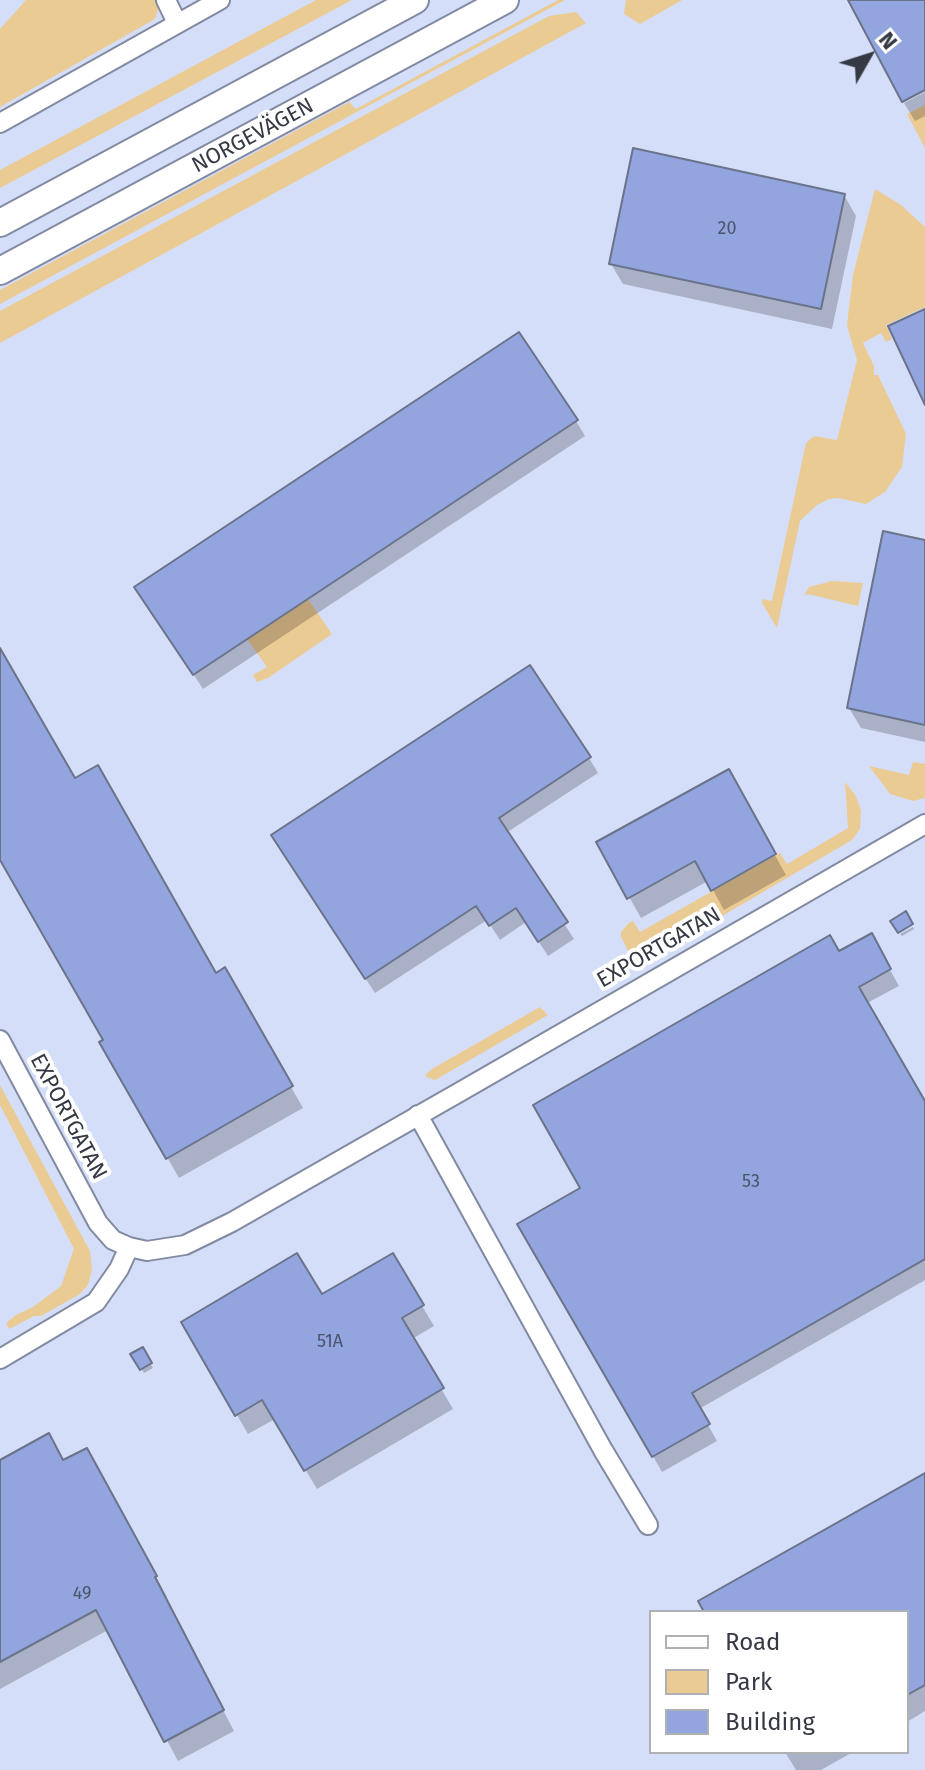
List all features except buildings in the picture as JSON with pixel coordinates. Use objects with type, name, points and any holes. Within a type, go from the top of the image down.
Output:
[{"type":"highway","name":"NORGEVÄGEN","points":[[0,223],[415,0]]},
{"type":"highway","name":"NORGEVÄGEN","points":[[0,271],[505,0]]},
{"type":"street","points":[[166,0],[177,23]]},
{"type":"street","points":[[0,123],[220,0]]},
{"type":"street","name":"EXPORTGATAN","points":[[0,1040],[98,1223],[113,1240],[147,1251],[185,1245],[232,1222],[925,824]]},
{"type":"street","points":[[418,1115],[603,1450],[648,1525]]},
{"type":"street","points":[[0,1359],[96,1302],[119,1269],[129,1247]]},
{"type":"green space","points":[[26,0],[157,0],[159,7],[155,19],[0,107],[0,29]]},
{"type":"green space","points":[[316,0],[352,0],[0,188],[0,170]]},
{"type":"green space","points":[[558,0],[565,0],[0,304],[0,290],[349,102],[356,109]]},
{"type":"green space","points":[[626,0],[682,0],[640,24],[624,14]]},
{"type":"green space","points":[[576,12],[586,23],[0,343],[0,311],[549,16]]},
{"type":"green space","points":[[925,105],[925,148],[907,114]]},
{"type":"green space","points":[[875,189],[901,205],[925,227],[925,307],[886,325],[892,339],[886,342],[881,333],[863,343],[874,366],[874,375],[878,375],[906,434],[902,467],[885,492],[866,504],[829,499],[817,505],[800,521],[777,628],[762,603],[763,599],[772,601],[806,443],[814,436],[837,440],[857,360],[847,326],[853,275]]},
{"type":"green space","points":[[832,581],[863,583],[858,606],[808,594],[804,596],[809,587]]},
{"type":"green space","points":[[308,599],[332,634],[268,678],[257,682],[253,675],[267,667],[247,639]]},
{"type":"green space","points":[[913,762],[925,764],[925,798],[913,801],[890,794],[869,766],[909,775]]},
{"type":"green space","points":[[845,782],[856,796],[861,811],[860,829],[852,840],[681,940],[637,964],[633,960],[621,937],[621,932],[629,923],[633,921],[640,932],[780,853],[787,864],[848,828]]},
{"type":"green space","points":[[540,1007],[548,1015],[435,1080],[426,1077],[432,1069]]},
{"type":"green space","points":[[0,1085],[90,1251],[92,1270],[88,1285],[80,1294],[41,1316],[34,1316],[9,1329],[6,1323],[61,1286],[74,1249],[0,1105]]}]
